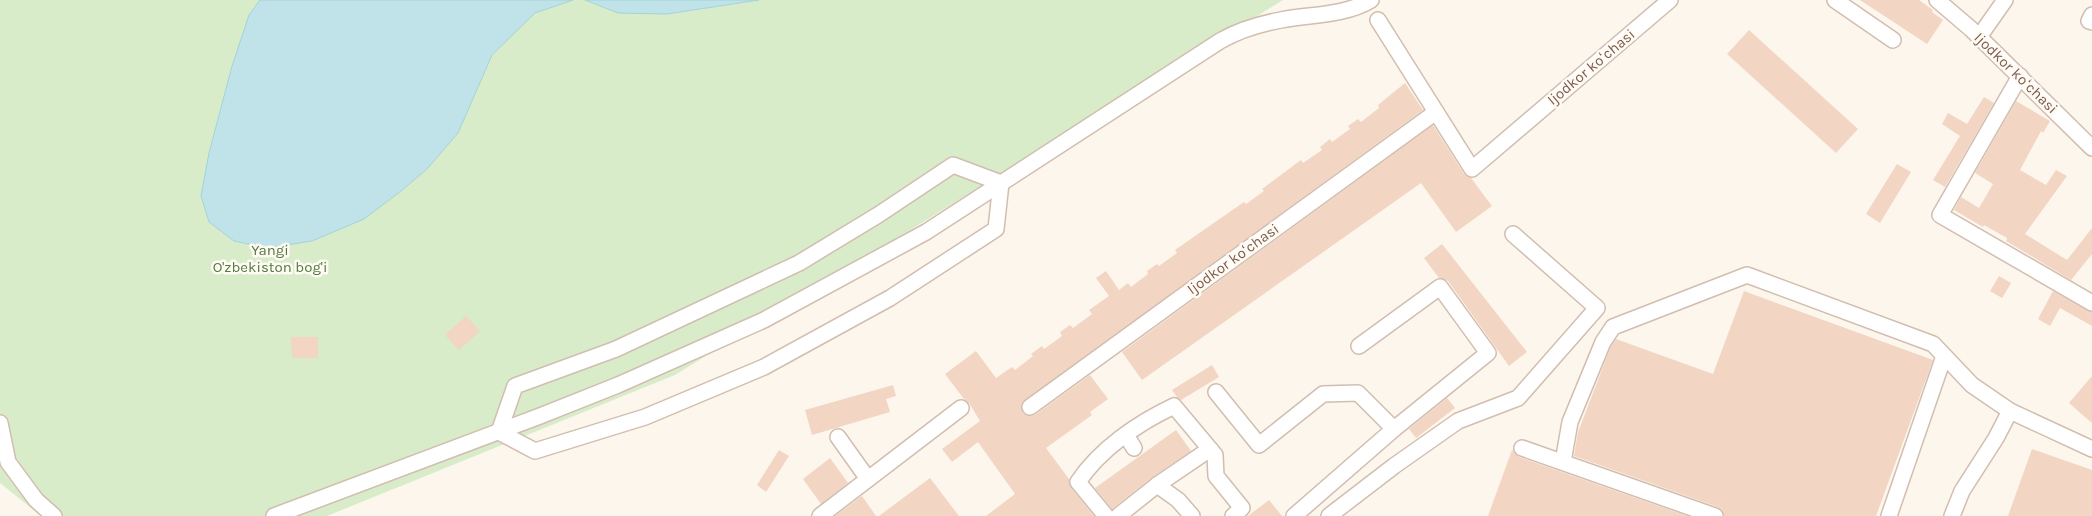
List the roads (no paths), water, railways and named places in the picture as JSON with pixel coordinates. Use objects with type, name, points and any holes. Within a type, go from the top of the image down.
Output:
[{"type":"street","points":[[274,516],[499,432],[618,385],[764,320],[926,232],[1220,41],[1240,30],[1281,20],[1343,12],[1371,0]]},
{"type":"street","name":"Ijodkor koʻchasi","points":[[1378,20],[1472,169],[1670,0]]},
{"type":"street","points":[[1835,0],[1893,40]]},
{"type":"street","name":"Ijodkor koʻchasi","points":[[1936,0],[1979,37],[2092,148]]},
{"type":"street","points":[[1979,37],[2005,0]]},
{"type":"street","points":[[2092,15],[2089,21],[2092,22]]},
{"type":"street","points":[[2020,76],[1940,215],[2092,303]]},
{"type":"street","name":"Ijodkor koʻchasi","points":[[1030,406],[1436,112]]},
{"type":"street","points":[[499,432],[515,386],[616,349],[799,263],[878,215],[953,165],[1002,183]]},
{"type":"street","points":[[499,432],[535,451],[645,417],[764,367],[890,298],[996,229],[1002,183]]},
{"type":"street","points":[[1329,516],[1394,466],[1458,421],[1518,398],[1597,308],[1513,234]]},
{"type":"street","points":[[1563,462],[1570,422],[1603,342],[1614,327],[1747,275],[1933,344],[1972,385],[2010,411],[2092,449]]},
{"type":"street","points":[[1294,516],[1394,430],[1488,354],[1440,287],[1359,346]]},
{"type":"street","points":[[1889,516],[1944,356]]},
{"type":"street","points":[[1216,392],[1259,445],[1323,394],[1358,392],[1394,430]]},
{"type":"street","points":[[1106,516],[1078,482],[1088,468],[1126,435],[1152,416],[1174,406],[1210,449],[1214,455],[1216,476],[1242,508],[1232,516]]},
{"type":"street","points":[[820,516],[961,408]]},
{"type":"street","points":[[1952,516],[1962,491],[1996,438],[2010,411]]},
{"type":"street","points":[[0,423],[8,462],[36,500],[54,516]]},
{"type":"street","points":[[1126,435],[1134,448]]},
{"type":"street","points":[[838,437],[868,479]]},
{"type":"street","points":[[1522,448],[1715,516]]},
{"type":"street","points":[[1118,516],[1210,449]]},
{"type":"street","points":[[1157,486],[1178,500],[1192,516]]},
{"type":"water","points":[[260,0],[573,0],[535,13],[492,55],[458,133],[427,169],[401,191],[364,219],[312,241],[267,248],[234,241],[209,222],[201,196],[209,153],[232,66],[249,15]]},
{"type":"water","points":[[585,0],[759,0],[667,14],[618,13]]},
{"type":"park label","name":"Yangi O'zbekiston bog'i","points":[[270,258]]}]
